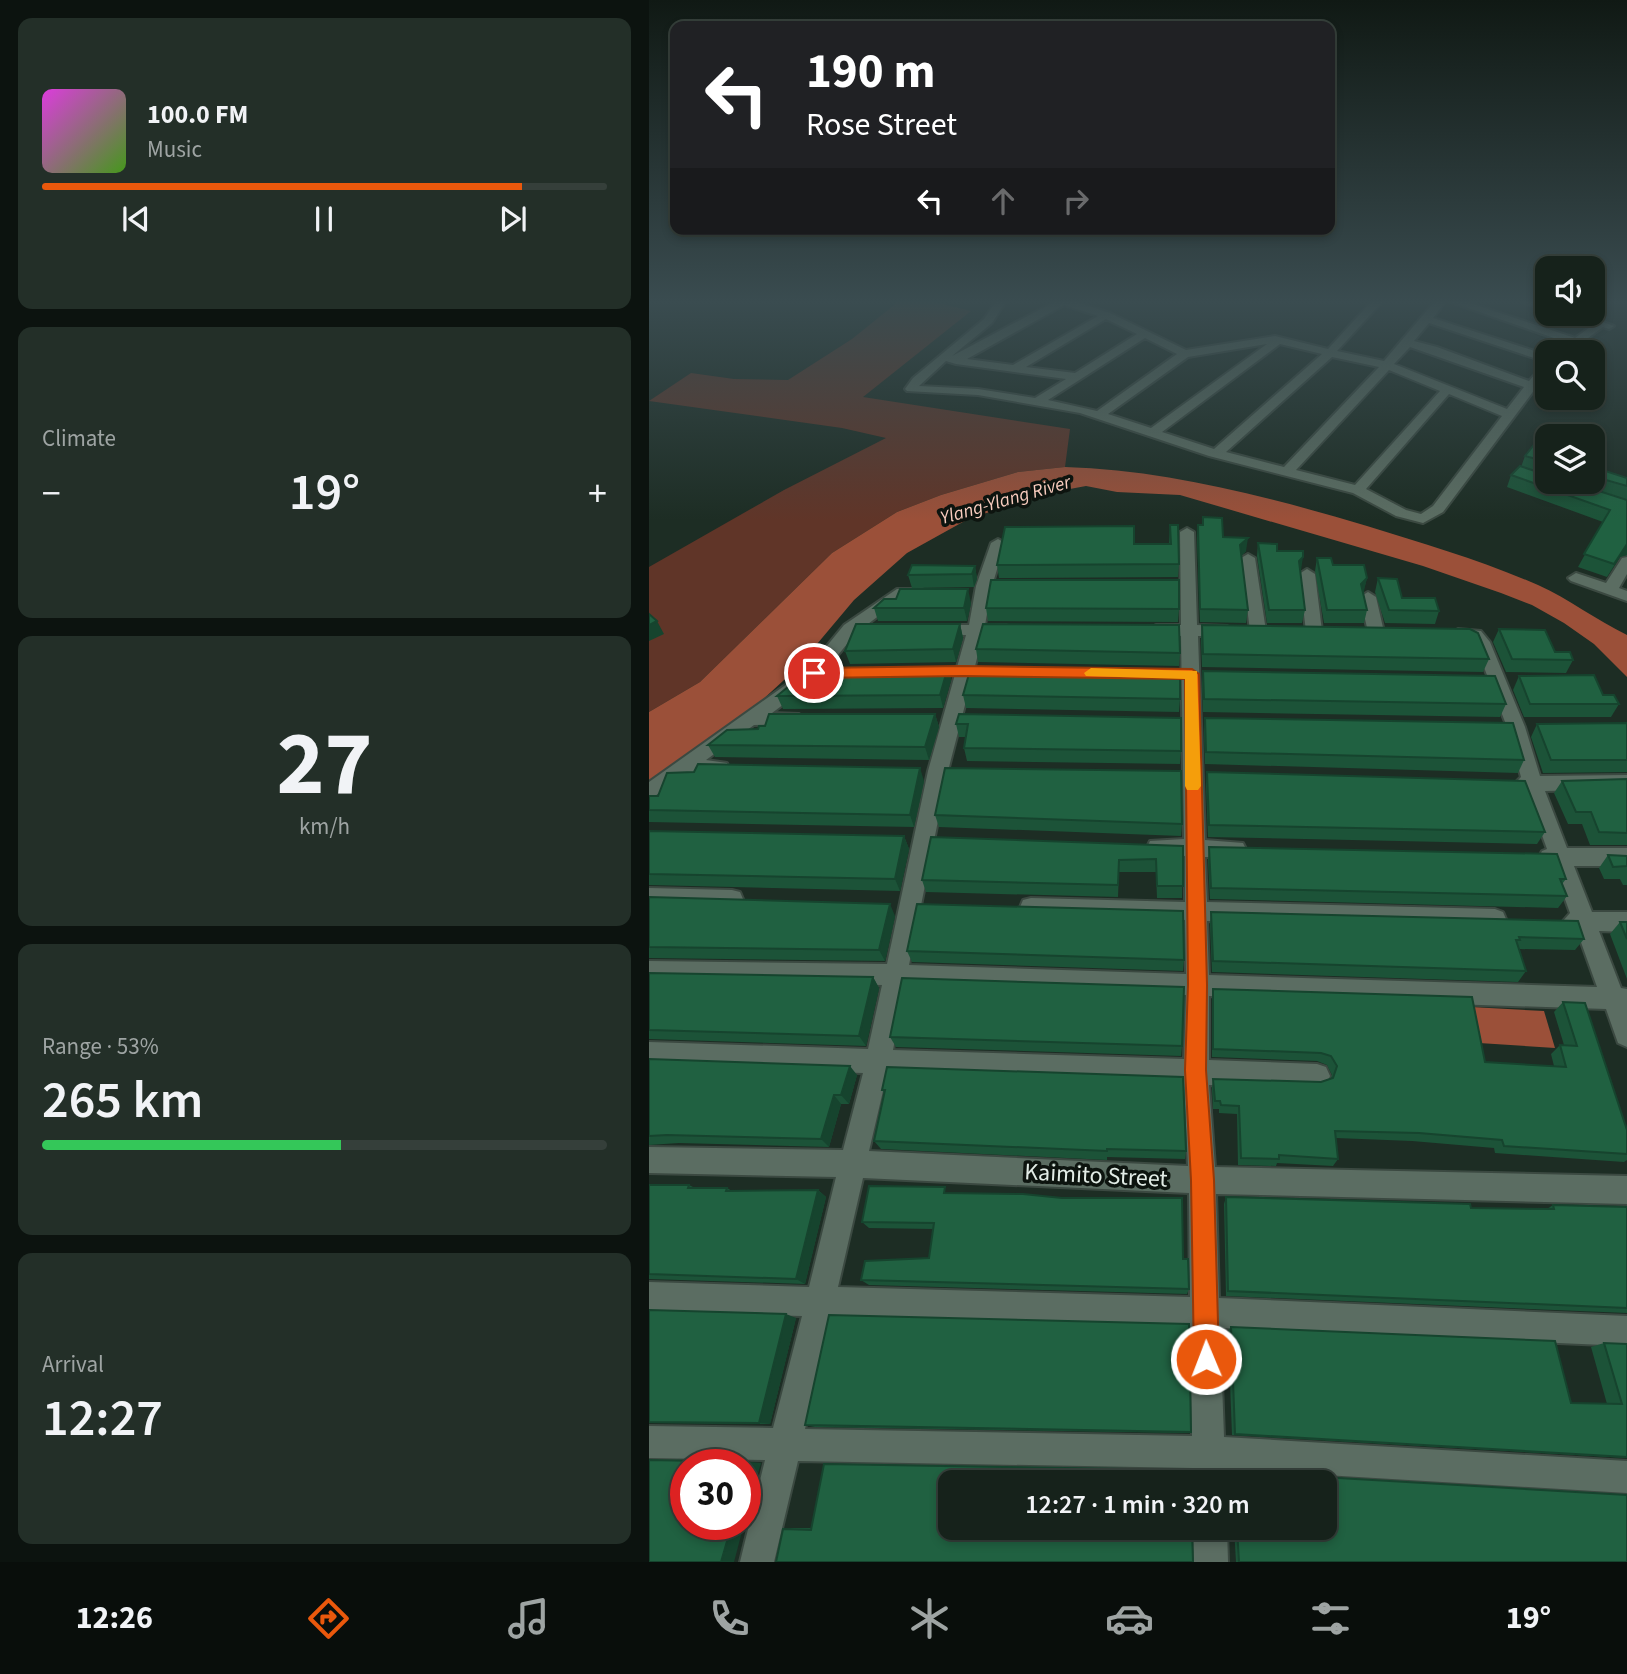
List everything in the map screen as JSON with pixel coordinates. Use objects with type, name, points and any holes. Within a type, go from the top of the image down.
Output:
[{"type":"street","points":[[927,374],[917,380],[911,389],[978,392],[1099,415],[1217,453],[1358,490],[1401,513],[1423,519],[1438,509],[1535,378]]},
{"type":"street","points":[[1057,374],[1079,377]]},
{"type":"street","points":[[1037,402],[1084,374]]},
{"type":"street","points":[[1099,415],[1157,374]]},
{"type":"street","points":[[1153,433],[1232,374]]},
{"type":"street","points":[[1217,453],[1306,374]]},
{"type":"street","points":[[1289,470],[1379,374]]},
{"type":"street","points":[[1408,374],[1508,414]]},
{"type":"street","points":[[1499,374],[1529,385]]},
{"type":"street","points":[[1358,490],[1447,390]]},
{"type":"street","points":[[1187,532],[1181,585],[1189,631],[1192,674],[1198,985],[1196,1070],[1202,1180],[1209,1467]]},
{"type":"street","points":[[757,1562],[878,1061],[910,905],[933,838],[938,771],[998,543]]},
{"type":"street","points":[[1248,558],[1258,631]]},
{"type":"street","points":[[1610,589],[1627,561]]},
{"type":"street","points":[[1135,631],[1320,631],[1307,574]]},
{"type":"street","points":[[1576,578],[1627,596]]},
{"type":"street","points":[[963,594],[988,589]]},
{"type":"street","points":[[649,792],[814,673],[850,629],[897,594],[937,594]]},
{"type":"street","points":[[1368,597],[1376,632]]},
{"type":"street","points":[[1443,628],[1475,635],[1482,642],[1516,727],[1533,784],[1562,857],[1583,922],[1620,999],[1627,1035]]},
{"type":"street","points":[[850,629],[878,629]]},
{"type":"street","points":[[920,630],[1029,631]]},
{"type":"street","points":[[814,673],[841,673]]},
{"type":"street","points":[[747,719],[816,719]]},
{"type":"street","points":[[683,767],[737,768]]},
{"type":"street","points":[[1506,783],[1627,782]]},
{"type":"street","points":[[898,837],[933,838]]},
{"type":"street","points":[[1141,846],[1262,850]]},
{"type":"street","points":[[1535,856],[1627,857]]},
{"type":"street","points":[[649,897],[759,900]]},
{"type":"street","points":[[883,904],[937,905]]},
{"type":"street","points":[[1005,907],[1514,920]]},
{"type":"street","points":[[1556,921],[1627,922]]},
{"type":"street","points":[[649,971],[897,975],[1620,999]]},
{"type":"street","points":[[649,1054],[1317,1076]]},
{"type":"street","name":"Kaimito Street","points":[[649,1160],[852,1164],[1202,1180],[1627,1190]]},
{"type":"street","points":[[649,1297],[1205,1312],[1627,1331]]},
{"type":"street","points":[[649,1442],[785,1443],[1209,1467],[1627,1477]]},
{"type":"street","points":[[1210,1540],[1211,1562]]},
{"type":"shaded area","points":[[690,374],[734,379],[788,380],[798,374],[892,374],[863,397],[1070,429],[1065,467],[1018,472],[941,495],[897,512],[832,553],[700,682],[649,712],[649,567],[784,490],[886,438],[842,428],[649,401]]},
{"type":"water","name":"Ylang-Ylang River","points":[[1065,467],[1141,473],[1255,495],[1367,526],[1496,568],[1538,585],[1627,635],[1627,677],[1594,644],[1564,623],[1532,605],[1501,593],[1423,566],[1180,495],[1117,492],[1086,486],[1059,491],[970,518],[907,553],[854,600],[796,669],[759,703],[649,783],[649,712],[700,682],[832,553],[897,512],[941,495],[1018,472]]},
{"type":"water","points":[[1471,1007],[1544,1011],[1555,1048],[1479,1043]]},
{"type":"building","points":[[1535,444],[1535,459],[1525,456]]},
{"type":"building","points":[[1520,466],[1535,471],[1535,483],[1511,475]]},
{"type":"building","points":[[1605,471],[1627,478],[1627,486],[1605,480]]},
{"type":"building","points":[[1605,493],[1627,500],[1627,544],[1614,564],[1584,554],[1610,510],[1565,494]]},
{"type":"building","points":[[1203,517],[1222,518],[1223,537],[1248,538],[1240,545],[1248,610],[1200,609],[1198,525],[1203,525]]},
{"type":"building","points":[[1170,525],[1178,525],[1179,564],[997,565],[1005,527],[1134,526],[1134,544],[1171,544]]},
{"type":"building","points":[[1258,543],[1277,544],[1277,551],[1303,551],[1303,557],[1299,561],[1305,610],[1269,610]]},
{"type":"building","points":[[1317,558],[1331,558],[1333,565],[1364,565],[1367,578],[1361,584],[1367,610],[1327,610]]},
{"type":"building","points":[[912,565],[975,566],[972,574],[908,575]]},
{"type":"building","points":[[1378,578],[1397,579],[1402,598],[1435,598],[1439,611],[1389,610]]},
{"type":"building","points":[[991,580],[1179,580],[1179,609],[986,608]]},
{"type":"building","points":[[900,589],[968,589],[964,608],[874,608],[884,599],[896,599]]},
{"type":"building","points":[[649,614],[657,621],[649,625]]},
{"type":"building","points":[[856,624],[960,624],[953,649],[845,651]]},
{"type":"building","points":[[983,624],[1179,625],[1180,653],[976,649]]},
{"type":"building","points":[[1202,625],[1470,629],[1478,633],[1489,659],[1203,654]]},
{"type":"building","points":[[1499,629],[1545,630],[1555,652],[1570,652],[1573,660],[1512,659]]},
{"type":"building","points":[[948,667],[940,695],[777,696],[794,682],[809,682],[814,668]]},
{"type":"building","points":[[971,667],[1180,670],[1180,699],[963,695]]},
{"type":"building","points":[[1203,671],[1495,676],[1506,704],[1204,699]]},
{"type":"building","points":[[1594,675],[1603,695],[1614,695],[1619,704],[1530,704],[1519,676]]},
{"type":"building","points":[[769,714],[935,714],[925,747],[708,745],[727,730],[758,729],[759,726],[765,726]]},
{"type":"building","points":[[959,714],[1181,718],[1181,751],[964,748],[968,724],[956,724]]},
{"type":"building","points":[[1205,718],[1513,723],[1524,760],[1206,752]]},
{"type":"building","points":[[1627,723],[1627,760],[1551,760],[1537,724]]},
{"type":"building","points":[[698,764],[920,768],[910,815],[649,810],[649,796],[658,796],[667,773],[694,772]]},
{"type":"building","points":[[945,768],[1181,771],[1182,824],[935,815]]},
{"type":"building","points":[[1207,772],[1525,781],[1545,832],[1209,825]]},
{"type":"building","points":[[1627,779],[1627,833],[1599,832],[1591,812],[1576,812],[1562,781]]},
{"type":"building","points":[[649,831],[904,836],[895,879],[649,874]]},
{"type":"building","points":[[931,837],[1183,846],[1183,886],[1157,886],[1156,859],[1119,860],[1118,885],[922,880]]},
{"type":"building","points":[[1209,847],[1557,854],[1566,879],[1560,879],[1567,896],[1211,888]]},
{"type":"building","points":[[1608,855],[1627,856],[1627,866],[1613,867]]},
{"type":"building","points":[[649,897],[890,904],[879,950],[649,947]]},
{"type":"building","points":[[917,904],[1183,911],[1184,960],[907,951]]},
{"type":"building","points":[[1211,912],[1578,921],[1584,939],[1519,937],[1520,940],[1516,940],[1526,971],[1213,961]]},
{"type":"building","points":[[1620,922],[1627,922],[1627,939]]},
{"type":"building","points":[[649,973],[873,977],[859,1036],[649,1030]]},
{"type":"building","points":[[902,978],[1184,987],[1182,1046],[890,1037]]},
{"type":"building","points":[[1213,989],[1472,997],[1485,1062],[1566,1067],[1560,1045],[1577,1046],[1563,1002],[1585,1003],[1627,1130],[1627,1154],[1504,1146],[1502,1140],[1419,1133],[1335,1131],[1338,1159],[1279,1155],[1279,1159],[1241,1158],[1239,1106],[1221,1105],[1220,1101],[1215,1101],[1213,1079],[1321,1082],[1333,1078],[1337,1066],[1331,1056],[1321,1053],[1213,1049]]},
{"type":"building","points":[[649,1059],[850,1066],[841,1095],[834,1095],[821,1139],[649,1136]]},
{"type":"building","points":[[887,1067],[1183,1077],[1186,1151],[1107,1151],[874,1141]]},
{"type":"building","points":[[649,1185],[727,1188],[726,1191],[818,1190],[796,1279],[649,1274]]},
{"type":"building","points":[[869,1186],[945,1187],[944,1193],[1023,1194],[1062,1198],[1182,1198],[1183,1259],[1188,1259],[1189,1289],[861,1280],[865,1261],[929,1258],[934,1223],[862,1222]]},
{"type":"building","points":[[1226,1197],[1470,1204],[1471,1208],[1554,1209],[1553,1205],[1627,1207],[1627,1308],[1228,1291]]},
{"type":"building","points":[[649,1310],[786,1314],[759,1423],[649,1422]]},
{"type":"building","points":[[829,1315],[1189,1324],[1191,1432],[805,1425]]},
{"type":"building","points":[[1231,1327],[1555,1341],[1571,1403],[1622,1404],[1604,1343],[1627,1344],[1627,1457],[1235,1434]]},
{"type":"building","points":[[649,1460],[670,1460],[670,1540],[727,1540],[721,1562],[649,1562]]},
{"type":"building","points":[[824,1464],[1191,1470],[938,1470],[938,1540],[1192,1540],[1193,1562],[776,1562],[783,1529],[811,1530]]},
{"type":"building","points":[[1337,1478],[1627,1495],[1627,1562],[1239,1562],[1238,1540],[1337,1540]]},
{"type":"slow traffic","points":[[1091,673],[1192,674],[1193,786]]},
{"type":"route","points":[[814,673],[963,671],[1192,674],[1198,985],[1196,1070],[1202,1180],[1206,1359]]}]
